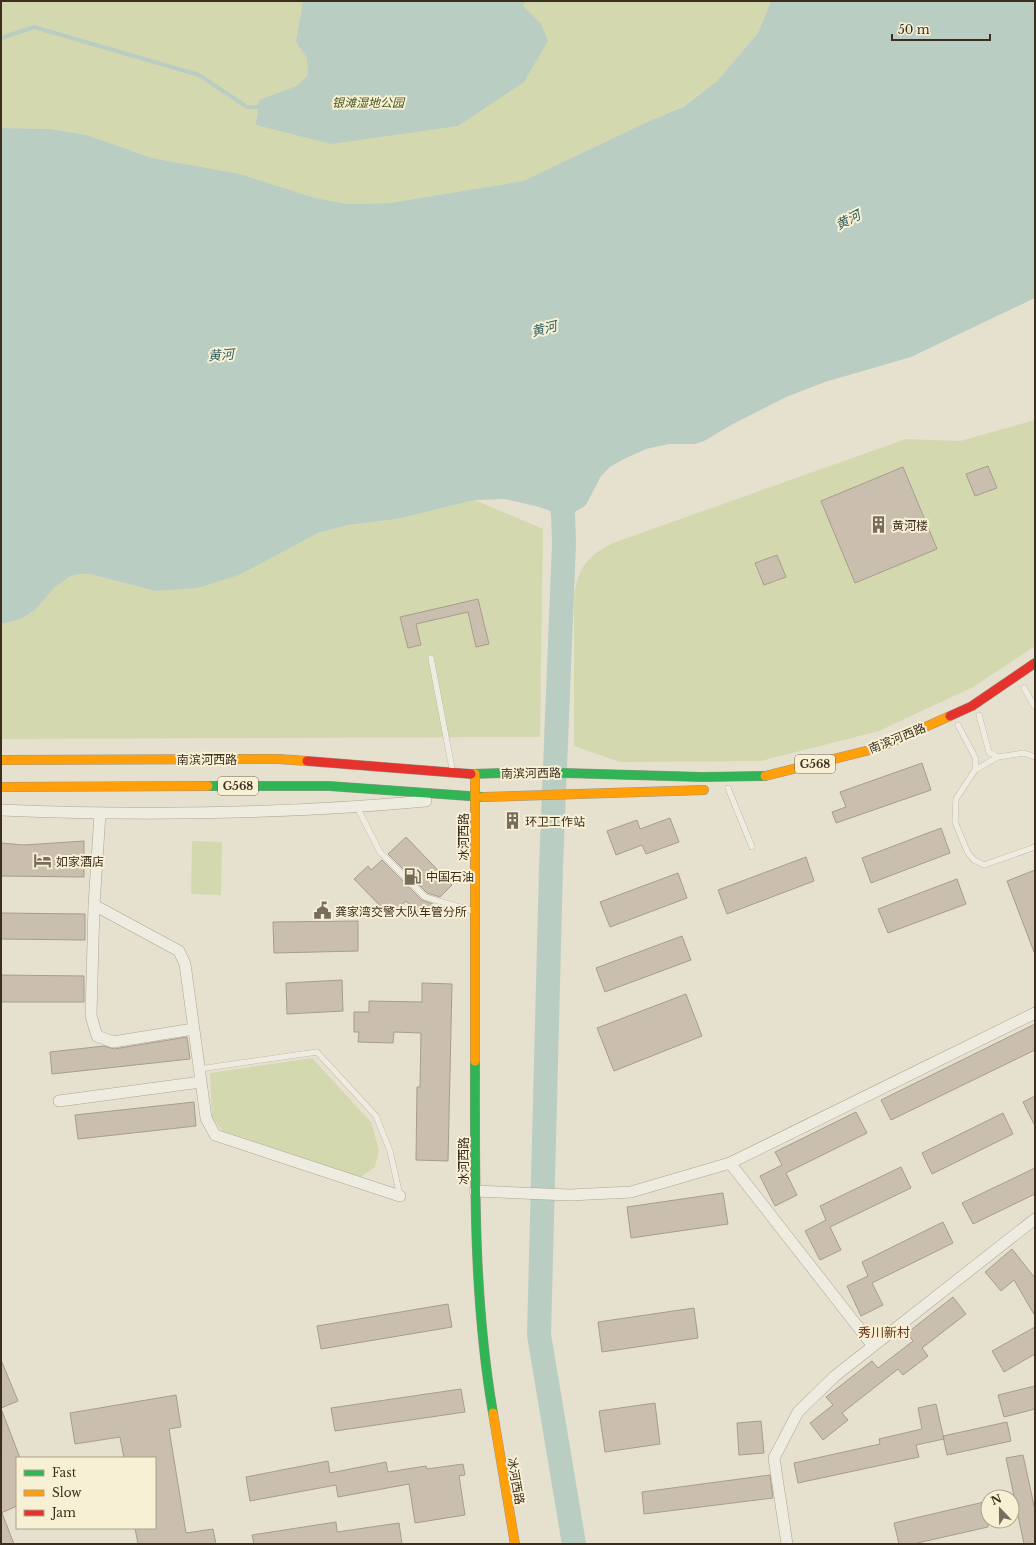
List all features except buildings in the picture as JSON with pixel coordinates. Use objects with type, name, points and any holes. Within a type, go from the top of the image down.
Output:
[{"type":"main road","name":"南滨河西路","points":[[1,760],[278,759],[475,774],[572,772],[702,777],[769,776],[878,748],[972,706],[1035,663]]},
{"type":"main road","name":"冰河西路","points":[[475,774],[476,1232],[488,1385],[515,1544]]},
{"type":"main road","name":"南滨河西路","points":[[1,787],[329,786],[475,796],[725,788]]},
{"type":"street","name":"南滨河西路","points":[[1,810],[100,814],[357,807],[475,796]]},
{"type":"street","points":[[100,814],[94,905],[92,1016],[97,1036],[113,1042],[193,1028]]},
{"type":"street","points":[[94,905],[179,951],[185,964],[206,1118],[215,1135],[400,1196]]},
{"type":"street","points":[[475,1191],[570,1195],[631,1192],[730,1163],[1035,1013]]},
{"type":"street","points":[[59,1101],[201,1082]]},
{"type":"street","points":[[730,1163],[873,1346]]},
{"type":"street","points":[[787,1544],[774,1458],[798,1412],[835,1376],[1035,1219]]},
{"type":"lane","points":[[431,658],[453,773]]},
{"type":"lane","points":[[1024,688],[1035,707]]},
{"type":"lane","points":[[975,770],[976,759],[969,720],[989,752],[998,757]]},
{"type":"lane","points":[[1035,757],[1024,753],[998,757],[975,770],[956,799],[955,822],[968,853],[974,860],[984,866],[1035,847]]},
{"type":"lane","points":[[725,788],[752,847]]},
{"type":"lane","points":[[357,807],[380,852],[425,897],[475,911]]},
{"type":"lane","points":[[199,1069],[317,1052],[376,1116],[390,1151],[400,1196]]},
{"type":"green space","name":"银滩湿地公园","points":[[1,1],[771,1],[758,33],[717,81],[682,107],[523,181],[390,203],[348,204],[315,198],[239,174],[152,158],[87,135],[51,129],[1,128]]},
{"type":"green space","points":[[1035,420],[1035,646],[973,687],[879,731],[761,761],[620,762],[574,746],[574,597],[581,571],[590,558],[596,553],[613,543],[906,439],[960,441]]},
{"type":"green space","points":[[475,500],[543,529],[540,737],[1,739],[1,624],[21,619],[35,610],[55,587],[69,577],[79,574],[90,574],[155,591],[289,548],[318,533],[348,525],[397,519]]},
{"type":"green space","points":[[192,841],[222,842],[221,895],[191,894]]},
{"type":"green space","points":[[312,1058],[371,1122],[379,1150],[375,1167],[359,1178],[223,1131],[212,1118],[210,1073]]},
{"type":"water","points":[[303,1],[526,1],[523,6],[541,24],[548,41],[524,82],[458,126],[331,144],[256,125],[259,100],[297,86],[308,75],[307,58],[296,42]]},
{"type":"water","name":"黄河","points":[[771,1],[1035,1],[1035,298],[911,357],[825,382],[786,397],[733,424],[704,441],[695,444],[669,444],[646,449],[624,459],[610,467],[601,476],[586,505],[575,512],[563,515],[536,506],[505,499],[475,500],[397,519],[348,525],[318,533],[239,575],[197,588],[155,591],[90,574],[79,574],[69,577],[55,587],[35,610],[21,619],[1,624],[1,128],[51,129],[87,135],[152,158],[240,174],[315,198],[348,204],[390,203],[523,181],[647,122],[683,107],[717,81],[758,33]]},
{"type":"waterway","points":[[1,38],[34,27],[199,75],[247,107],[263,107]]},
{"type":"waterway","points":[[558,482],[563,515],[564,543],[551,867],[539,1335],[574,1544]]},
{"type":"traffic: fast","points":[[471,774],[530,772],[702,777],[765,776]]},
{"type":"traffic: fast","points":[[208,786],[329,786],[483,797]]},
{"type":"traffic: fast","points":[[475,1061],[476,1237],[486,1369],[493,1413]]},
{"type":"traffic: slow","points":[[765,776],[878,748],[950,716]]},
{"type":"traffic: slow","points":[[1,760],[278,759],[307,761]]},
{"type":"traffic: slow","points":[[475,774],[475,1061]]},
{"type":"traffic: slow","points":[[1,787],[208,786]]},
{"type":"traffic: slow","points":[[483,797],[704,790]]},
{"type":"traffic: slow","points":[[493,1413],[515,1544]]},
{"type":"traffic: jam","points":[[950,716],[972,706],[1035,663]]},
{"type":"traffic: jam","points":[[307,761],[471,774]]},
{"type":"place","name":"黄河楼","points":[[879,525]]},
{"type":"place","name":"环卫工作站","points":[[512,821]]},
{"type":"place","name":"如家酒店","points":[[43,861]]},
{"type":"place","name":"中国石油","points":[[413,876]]},
{"type":"place","name":"龚家湾交警大队车管分所","points":[[322,911]]},
{"type":"district","name":"秀川新村","points":[[884,1332]]}]
